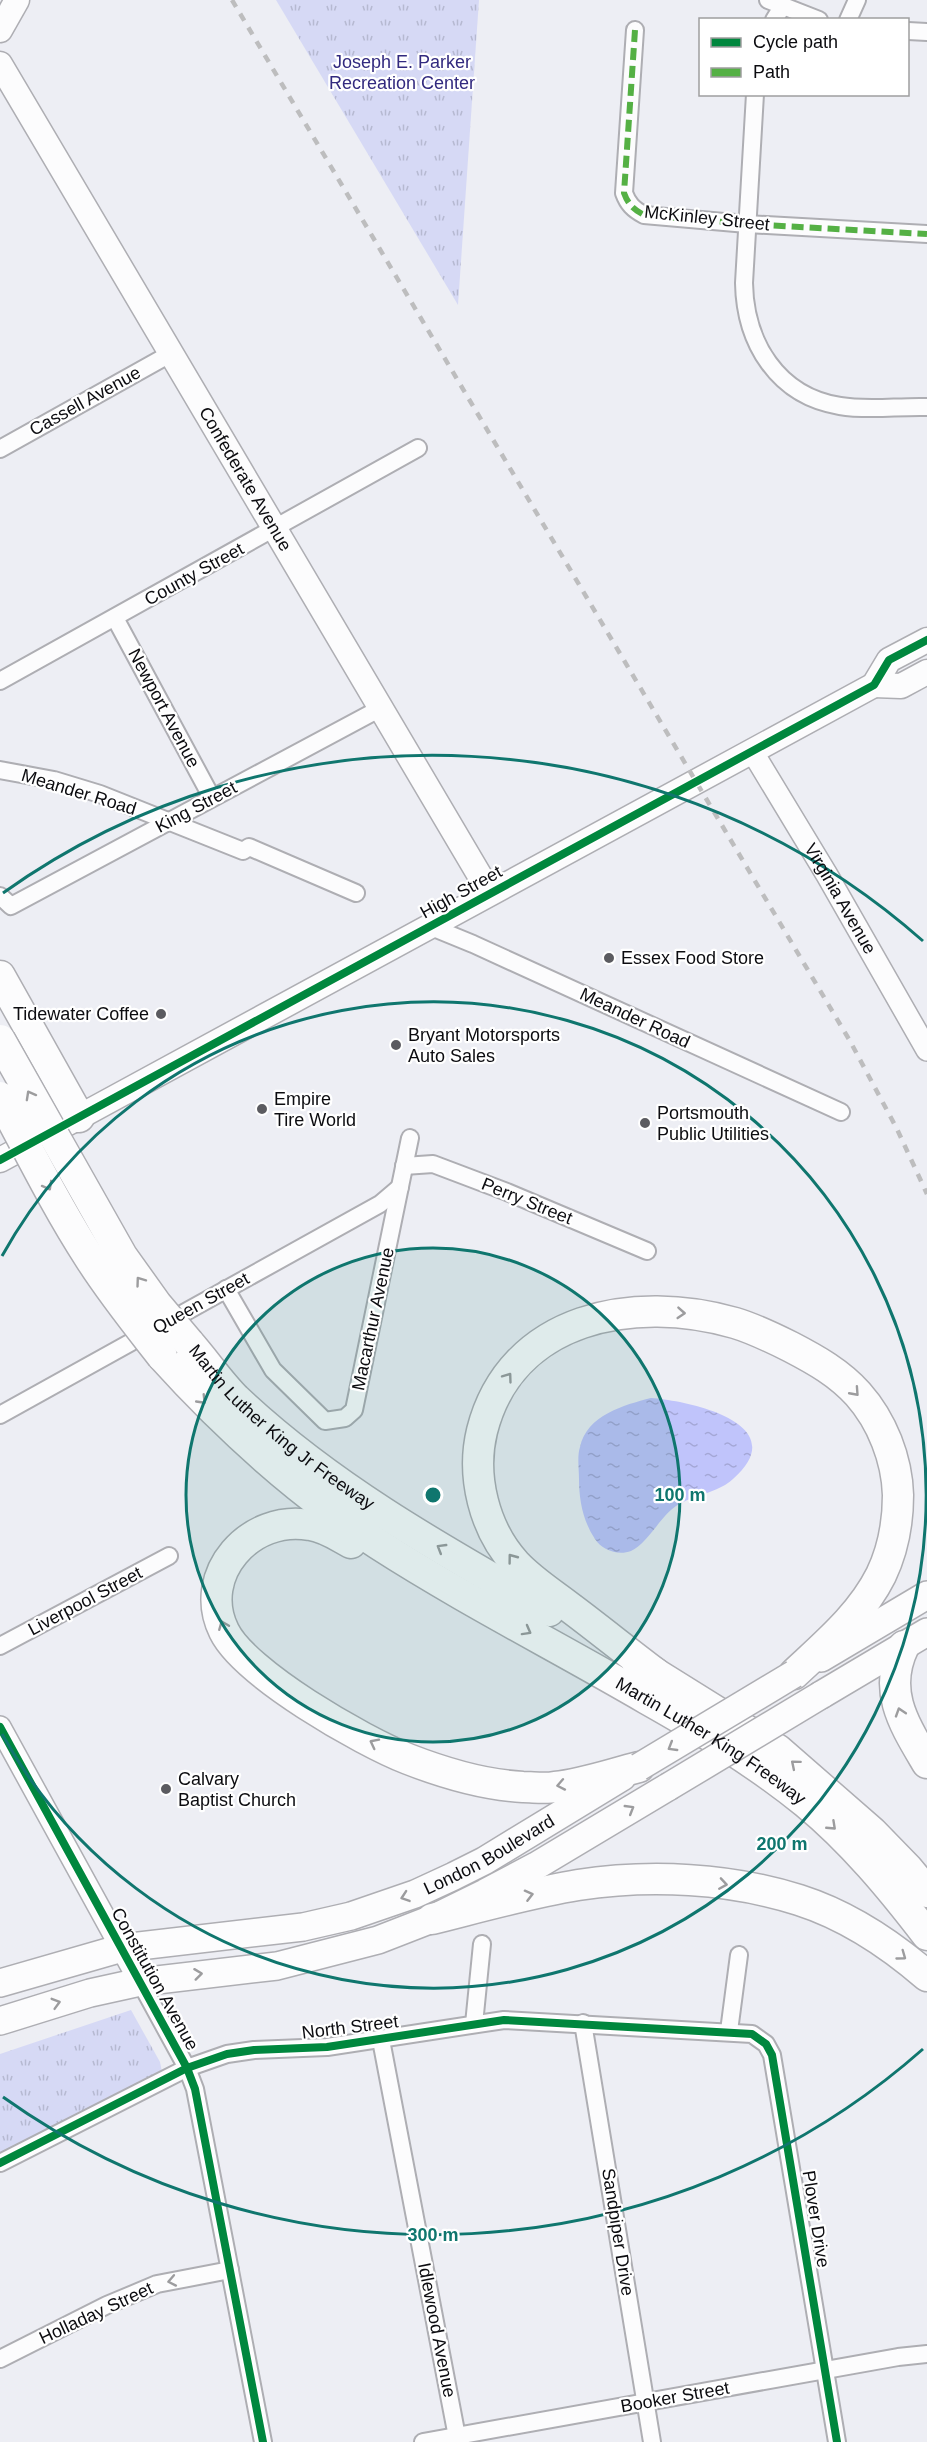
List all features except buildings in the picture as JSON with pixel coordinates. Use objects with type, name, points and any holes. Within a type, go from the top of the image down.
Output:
[{"type":"highway","points":[[0,976],[79,1117]]},
{"type":"highway","name":"Martin Luther King Jr Freeway","points":[[0,1040],[122,1256],[157,1305],[235,1397],[296,1450],[380,1510],[460,1560],[655,1673]]},
{"type":"highway","name":"Martin Luther King Jr Freeway","points":[[0,1097],[89,1258],[162,1356],[230,1429],[297,1487],[378,1544],[458,1591]]},
{"type":"highway","points":[[655,1673],[568,1606],[546,1592],[515,1563],[487,1519],[481,1495],[479,1444],[494,1398],[507,1377],[523,1359],[555,1334],[585,1320],[609,1314],[681,1313],[736,1323],[766,1334],[821,1362],[841,1377],[859,1395],[873,1415],[890,1453],[897,1485],[898,1510],[891,1548],[880,1578],[866,1601],[846,1624],[794,1674]]},
{"type":"highway","points":[[458,1591],[378,1558],[326,1529],[309,1524],[290,1525],[271,1527],[251,1536],[236,1548],[220,1576],[217,1611],[224,1630],[236,1650],[257,1668],[312,1708],[407,1759],[446,1772],[520,1787],[554,1788],[639,1767]]},
{"type":"highway","name":"Martin Luther King Freeway","points":[[458,1591],[710,1736],[805,1802],[836,1830],[902,1902],[927,1935]]},
{"type":"highway","points":[[918,1637],[897,1660],[894,1676],[900,1715],[927,1763]]},
{"type":"highway","name":"Martin Luther King Freeway","points":[[655,1673],[778,1750],[872,1832],[927,1892]]},
{"type":"highway","points":[[432,1918],[579,1885],[623,1880],[712,1882],[765,1891],[800,1900],[842,1918],[897,1951],[927,1976]]},
{"type":"main road","points":[[0,30],[17,0]]},
{"type":"main road","name":"Confederate Avenue","points":[[0,64],[490,893]]},
{"type":"main road","name":"High Street","points":[[874,685],[889,660],[927,640]]},
{"type":"main road","name":"High Street","points":[[0,1160],[874,685],[901,686],[927,672]]},
{"type":"main road","name":"London Boulevard","points":[[0,1983],[122,1948],[303,1927],[351,1916],[415,1894],[484,1860],[917,1600]]},
{"type":"main road","name":"London Boulevard","points":[[0,2021],[90,1993],[140,1982],[277,1966],[378,1940],[432,1918],[536,1866],[918,1637]]},
{"type":"street","points":[[849,18],[857,0]]},
{"type":"street","points":[[775,9],[811,18]]},
{"type":"street","name":"McKinley Street","points":[[635,30],[624,193],[635,210],[644,215],[747,224],[927,234]]},
{"type":"street","points":[[909,31],[927,32]]},
{"type":"street","points":[[755,96],[744,304],[748,325],[756,344],[782,378],[799,391],[818,400],[838,406],[927,407]]},
{"type":"street","name":"Cassell Avenue","points":[[0,449],[170,354]]},
{"type":"street","name":"County Street","points":[[0,681],[418,448]]},
{"type":"street","name":"Newport Avenue","points":[[115,618],[212,798]]},
{"type":"street","name":"King Street","points":[[5,901],[169,822],[381,708]]},
{"type":"street","name":"Virginia Avenue","points":[[752,751],[833,884],[927,1050]]},
{"type":"street","name":"Meander Road","points":[[0,770],[54,780],[100,794],[243,851],[249,847],[356,893]]},
{"type":"street","name":"Meander Road","points":[[429,926],[841,1112]]},
{"type":"street","name":"Macarthur Avenue","points":[[226,1289],[273,1370],[325,1421],[345,1418],[354,1410],[410,1138]]},
{"type":"street","name":"Perry Street","points":[[404,1166],[433,1164],[507,1192],[647,1251]]},
{"type":"street","name":"Queen Street","points":[[0,1415],[380,1204],[399,1187]]},
{"type":"street","name":"Liverpool Street","points":[[0,1647],[169,1556]]},
{"type":"street","name":"Constitution Avenue","points":[[0,1727],[187,2068],[195,2089],[263,2442]]},
{"type":"street","points":[[474,2024],[482,1944]]},
{"type":"street","points":[[729,2031],[738,1956]]},
{"type":"street","name":"North Street","points":[[0,2163],[187,2068],[211,2058],[245,2051],[327,2047],[504,2020],[729,2031]]},
{"type":"street","name":"Sandpiper Drive","points":[[583,2023],[652,2442]]},
{"type":"street","name":"Plover Drive","points":[[729,2031],[757,2036],[766,2044],[772,2055],[837,2442]]},
{"type":"street","name":"Idlewood Avenue","points":[[381,2040],[457,2439]]},
{"type":"street","name":"Holladay Street","points":[[0,2359],[107,2305],[157,2284],[230,2270]]},
{"type":"street","name":"Booker Street","points":[[423,2442],[457,2439],[645,2402],[927,2354]]},
{"type":"green space","name":"Joseph E. Parker Recreation Center","points":[[276,0],[479,0],[458,305]]},
{"type":"green space","points":[[131,2010],[160,2062],[162,2072],[0,2153],[0,2054]]},
{"type":"water","points":[[651,1398],[689,1404],[711,1410],[730,1419],[745,1430],[752,1444],[749,1460],[727,1484],[676,1506],[637,1548],[626,1552],[616,1552],[598,1543],[582,1510],[579,1451],[584,1436],[598,1419],[619,1408]]},
{"type":"railway","points":[[232,0],[850,1041],[897,1129],[927,1194]]},
{"type":"marked path","points":[[635,30],[624,193],[629,203],[637,211],[644,215],[747,224],[927,234]]},
{"type":"cycle path","points":[[0,1160],[874,685],[889,660],[927,640]]},
{"type":"cycle path","points":[[0,1727],[187,2068],[195,2089],[263,2442]]},
{"type":"cycle path","points":[[0,2163],[187,2068],[227,2054],[254,2050],[327,2047],[504,2020],[752,2034],[766,2044],[772,2055],[837,2442]]},
{"type":"place","name":"Essex Food Store","points":[[609,958]]},
{"type":"place","name":"Tidewater Coffee","points":[[161,1014]]},
{"type":"place","name":"Bryant Motorsports Auto Sales","points":[[396,1045]]},
{"type":"place","name":"Empire Tire World","points":[[262,1109]]},
{"type":"place","name":"Portsmouth Public Utilities","points":[[645,1123]]},
{"type":"place","name":"Calvary Baptist Church","points":[[166,1789]]}]
